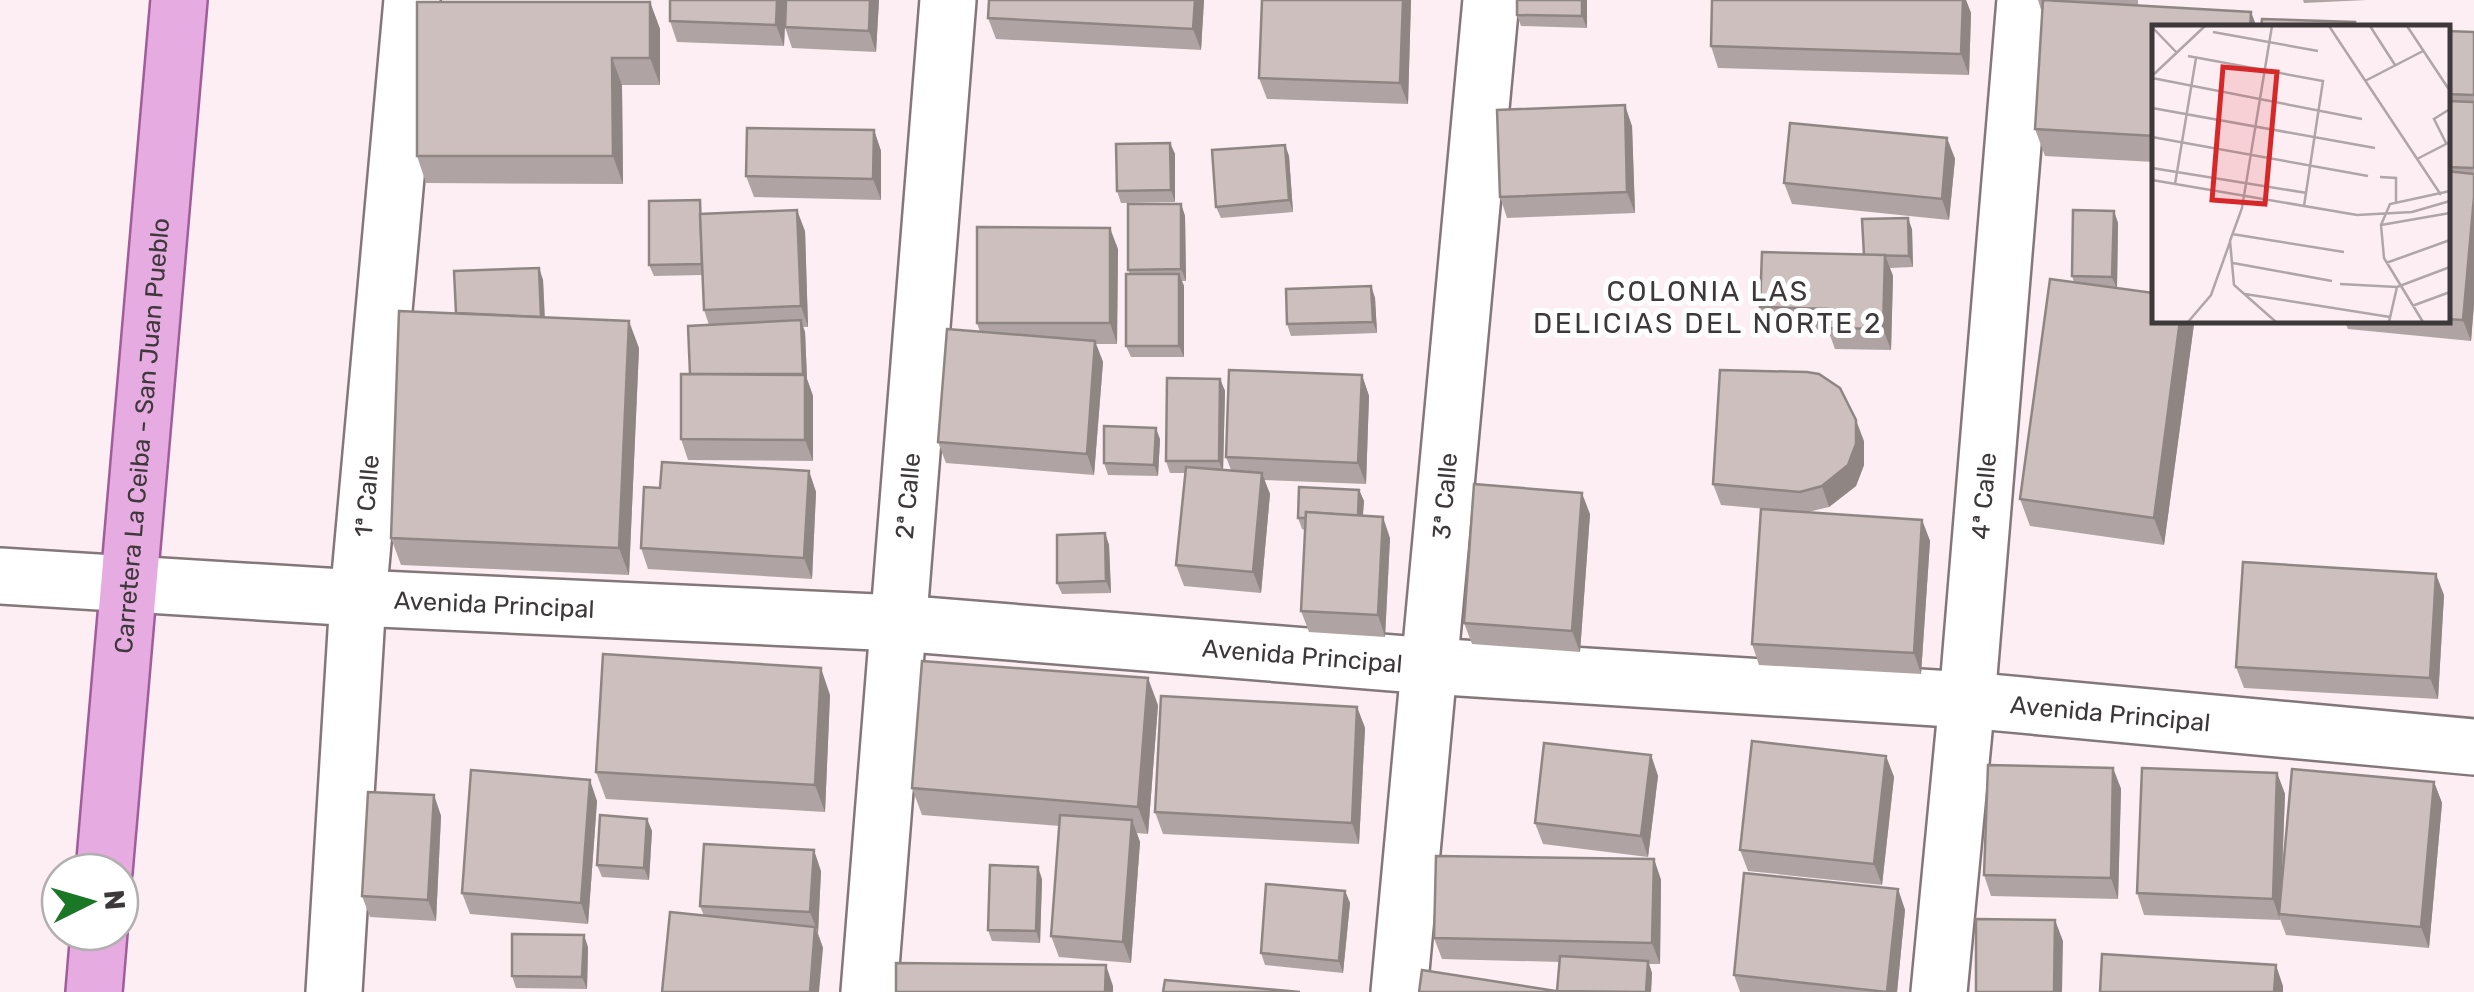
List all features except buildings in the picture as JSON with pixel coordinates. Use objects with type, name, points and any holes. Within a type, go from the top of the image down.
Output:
[{"type":"main road","name":"Carretera La Ceiba - San Juan Pueblo","points":[[106,852],[179,0]]},
{"type":"main road","points":[[94,992],[97,952]]},
{"type":"street","name":"1ª Calle","points":[[334,992],[358,598],[412,0]]},
{"type":"street","name":"2ª Calle","points":[[869,992],[948,0]]},
{"type":"street","name":"3ª Calle","points":[[1399,992],[1490,0]]},
{"type":"street","name":"4ª Calle","points":[[1939,992],[2026,0]]},
{"type":"street","name":"Avenida Principal","points":[[0,576],[358,598],[898,623],[1430,666],[1967,700],[2474,747]]},
{"type":"district","name":"COLONIA LAS DELICIAS DEL NORTE 2","points":[[1708,307]]}]
